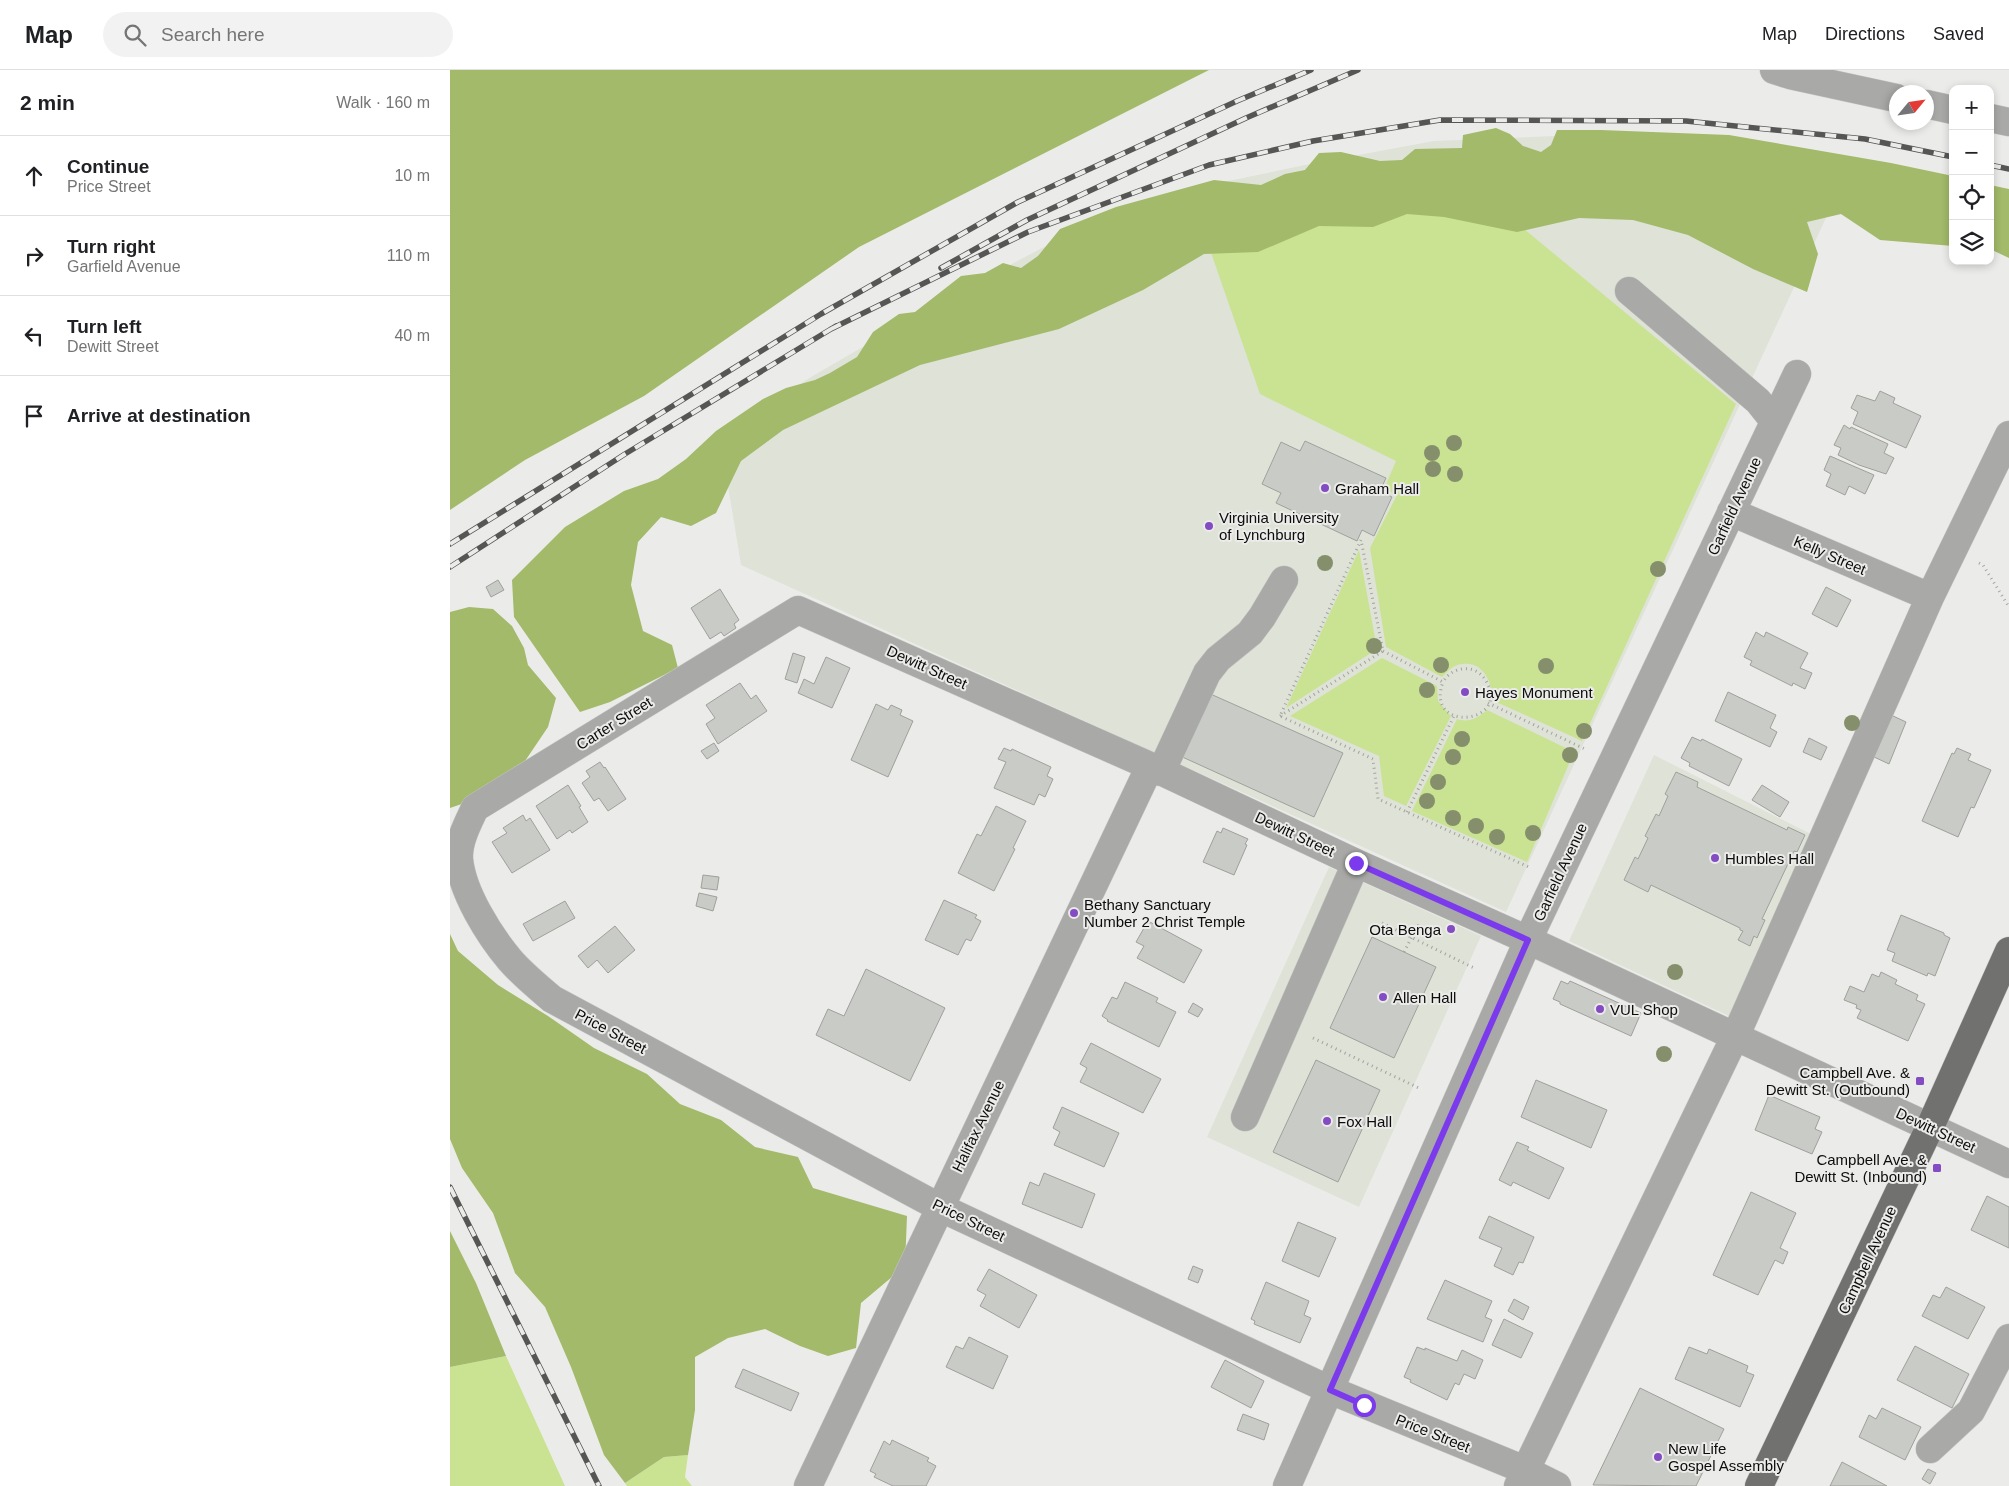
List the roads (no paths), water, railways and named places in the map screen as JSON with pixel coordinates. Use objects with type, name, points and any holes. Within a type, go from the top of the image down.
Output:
[{"type":"main road","name":"Campbell Avenue","points":[[1760,1486],[1930,1128],[2009,951]]},
{"type":"street","points":[[1774,70],[1889,96]]},
{"type":"street","points":[[1934,106],[1949,109]]},
{"type":"street","points":[[1994,119],[2009,122]]},
{"type":"street","points":[[1629,291],[1758,401],[1774,421]]},
{"type":"street","name":"Garfield Avenue","points":[[1287,1486],[1528,940],[1797,374]]},
{"type":"street","points":[[1522,1478],[1735,1036],[1930,597],[2009,436]]},
{"type":"street","name":"Kelly Street","points":[[1731,512],[1930,597]]},
{"type":"street","name":"Halifax Avenue","points":[[808,1486],[939,1207],[1156,769],[1207,672],[1218,659],[1250,633],[1284,580]]},
{"type":"street","name":"Dewitt Street","points":[[798,610],[1156,769],[2009,1164]]},
{"type":"street","name":"Carter Street","points":[[459,858],[464,830],[475,808],[798,610]]},
{"type":"street","name":"Price Street","points":[[459,858],[466,889],[488,930],[510,961],[552,999],[939,1207],[1522,1478],[1558,1486]]},
{"type":"street","points":[[1245,1117],[1356,863]]},
{"type":"street","points":[[1930,1449],[1971,1411],[2009,1338]]},
{"type":"railway","points":[[450,544],[821,314],[1018,202],[1237,101],[1311,70]]},
{"type":"railway","points":[[941,268],[1027,220],[1246,118],[1358,70]]},
{"type":"railway","points":[[831,329],[1028,232],[1209,165],[1313,141],[1440,120],[1686,121],[1865,139],[1949,156]]},
{"type":"railway","points":[[1994,166],[2009,169]]},
{"type":"railway","points":[[450,567],[625,454],[836,326]]},
{"type":"railway","points":[[450,1187],[599,1486]]},
{"type":"place","name":"Graham Hall","points":[[1325,488]]},
{"type":"place","name":"Virginia University of Lynchburg","points":[[1209,526]]},
{"type":"place","name":"Hayes Monument","points":[[1465,692]]},
{"type":"place","name":"Humbles Hall","points":[[1715,858]]},
{"type":"place","name":"Bethany Sanctuary Number 2 Christ Temple","points":[[1074,913]]},
{"type":"place","name":"Ota Benga","points":[[1451,929]]},
{"type":"place","name":"Allen Hall","points":[[1383,997]]},
{"type":"place","name":"VUL Shop","points":[[1600,1009]]},
{"type":"place","name":"Campbell Ave. & Dewitt St. (Outbound)","points":[[1920,1081]]},
{"type":"place","name":"Fox Hall","points":[[1327,1121]]},
{"type":"place","name":"Campbell Ave. & Dewitt St. (Inbound)","points":[[1937,1168]]},
{"type":"place","name":"New Life Gospel Assembly","points":[[1658,1457]]}]
